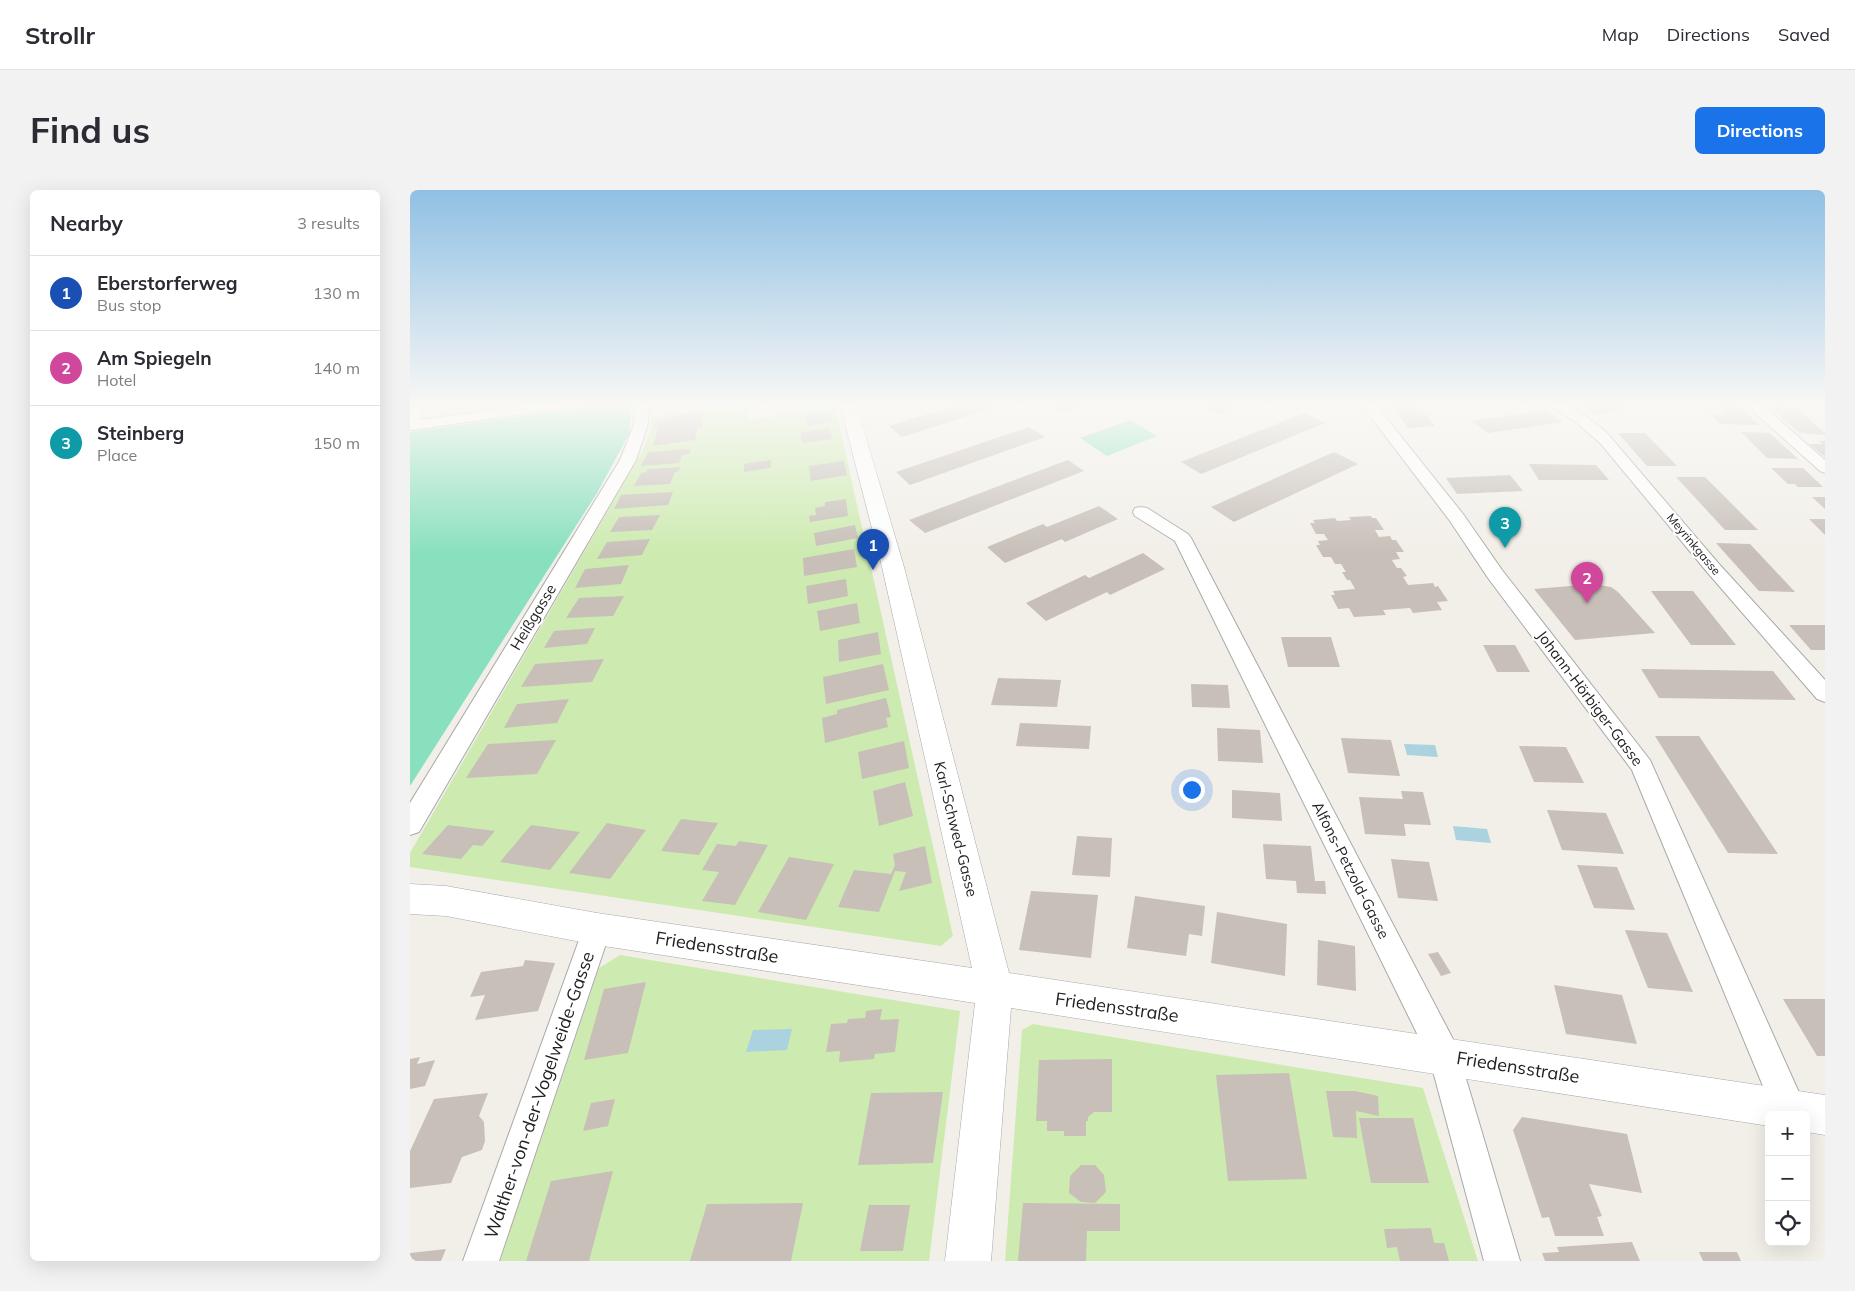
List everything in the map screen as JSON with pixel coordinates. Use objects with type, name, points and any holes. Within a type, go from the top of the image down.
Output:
[{"type":"street","name":"Heißgasse","points":[[410,825],[630,454]]},
{"type":"street","name":"Karl-Schwed-Gasse","points":[[862,454],[893,567],[995,989],[968,1261]]},
{"type":"street","name":"Johann-Hörbiger-Gasse","points":[[1407,454],[1457,518],[1495,574],[1642,766],[1807,1111]]},
{"type":"street","name":"Meyrinkgasse","points":[[1617,454],[1713,568],[1825,694]]},
{"type":"street","points":[[1809,454],[1825,468]]},
{"type":"street","name":"Alfons-Petzold-Gasse","points":[[1141,512],[1182,538],[1445,1056],[1502,1261]]},
{"type":"street","name":"Friedensstraße","points":[[410,899],[446,901],[597,929],[1801,1111]]},
{"type":"street","name":"Walther-von-der-Vogelweide-Gasse","points":[[481,1261],[597,929]]},
{"type":"green space","points":[[410,454],[618,454],[597,493],[410,786]]},
{"type":"green space","points":[[641,454],[846,454],[953,936],[941,946],[410,867],[410,853]]},
{"type":"green space","points":[[620,955],[960,1011],[929,1261],[500,1261],[599,968]]},
{"type":"green space","points":[[1033,1024],[1423,1088],[1478,1261],[1005,1261],[1022,1030]]},
{"type":"water","points":[[1404,744],[1435,745],[1438,757],[1407,755]]},
{"type":"water","points":[[1453,826],[1487,829],[1491,843],[1456,840]]},
{"type":"water","points":[[792,1029],[787,1050],[746,1052],[753,1030]]},
{"type":"building","points":[[647,454],[689,454],[682,455],[679,463],[641,466]]},
{"type":"building","points":[[949,454],[997,454],[910,485],[896,472]]},
{"type":"building","points":[[1201,454],[1250,454],[1201,474],[1181,462]]},
{"type":"building","points":[[1330,454],[1338,454],[1358,464],[1234,522],[1211,507]]},
{"type":"building","points":[[1636,454],[1665,454],[1677,466],[1647,466]]},
{"type":"building","points":[[1763,454],[1793,454],[1798,459],[1767,458]]},
{"type":"building","points":[[771,460],[771,468],[744,472],[744,464]]},
{"type":"building","points":[[1068,460],[1084,471],[925,533],[909,520]]},
{"type":"building","points":[[844,461],[847,475],[811,481],[809,466]]},
{"type":"building","points":[[1529,464],[1596,465],[1609,480],[1539,480]]},
{"type":"building","points":[[680,467],[679,471],[675,472],[670,484],[634,486],[641,473],[646,472],[648,469]]},
{"type":"building","points":[[1771,468],[1803,468],[1823,487],[1798,487],[1795,484],[1788,484]]},
{"type":"building","points":[[1510,475],[1523,491],[1457,494],[1446,478]]},
{"type":"building","points":[[1676,477],[1705,477],[1758,530],[1725,530]]},
{"type":"building","points":[[673,492],[668,505],[614,509],[621,495]]},
{"type":"building","points":[[1812,497],[1825,497],[1825,509]]},
{"type":"building","points":[[846,499],[848,516],[810,522],[809,516],[816,515],[815,508],[825,506],[825,502]]},
{"type":"building","points":[[1099,506],[1118,519],[1065,542],[1062,539],[1005,563],[987,547],[1043,524],[1047,527]]},
{"type":"building","points":[[660,515],[652,530],[610,532],[619,517]]},
{"type":"building","points":[[1371,516],[1376,518],[1384,530],[1375,530],[1379,537],[1390,536],[1392,540],[1396,540],[1404,552],[1396,552],[1400,559],[1392,560],[1397,568],[1401,568],[1407,576],[1403,577],[1408,585],[1433,583],[1435,587],[1438,586],[1448,601],[1437,602],[1442,610],[1413,613],[1410,608],[1383,610],[1386,615],[1354,617],[1349,608],[1338,609],[1331,595],[1335,595],[1333,591],[1355,589],[1342,572],[1346,572],[1341,564],[1335,564],[1331,557],[1323,557],[1316,545],[1320,545],[1318,541],[1328,540],[1324,534],[1316,534],[1310,523],[1315,523],[1313,520],[1335,518],[1337,521],[1351,520],[1349,517]]},
{"type":"building","points":[[1809,519],[1825,519],[1825,535]]},
{"type":"building","points":[[855,525],[858,538],[816,546],[814,533]]},
{"type":"building","points":[[650,539],[642,555],[597,559],[607,542]]},
{"type":"building","points":[[1716,543],[1750,544],[1795,592],[1759,591]]},
{"type":"building","points":[[854,549],[857,567],[804,576],[803,558]]},
{"type":"building","points":[[1143,553],[1165,569],[1110,595],[1107,592],[1046,621],[1026,603],[1085,575],[1089,578]]},
{"type":"building","points":[[629,565],[621,584],[575,588],[585,569]]},
{"type":"building","points":[[846,579],[848,596],[808,604],[806,586]]},
{"type":"building","points":[[1594,584],[1611,587],[1618,592],[1655,633],[1575,640],[1534,589]]},
{"type":"building","points":[[1651,591],[1693,591],[1736,645],[1691,645]]},
{"type":"building","points":[[624,596],[613,616],[566,618],[579,598]]},
{"type":"building","points":[[857,603],[860,623],[820,631],[817,611]]},
{"type":"building","points":[[1789,625],[1825,625],[1825,650],[1811,650]]},
{"type":"building","points":[[595,628],[587,644],[544,648],[554,631]]},
{"type":"building","points":[[878,632],[881,654],[839,662],[838,640]]},
{"type":"building","points":[[1281,637],[1331,637],[1340,667],[1288,667]]},
{"type":"building","points":[[1483,645],[1515,645],[1530,672],[1497,672]]},
{"type":"building","points":[[604,659],[592,682],[521,687],[535,664]]},
{"type":"building","points":[[883,664],[889,690],[826,704],[823,677]]},
{"type":"building","points":[[1641,669],[1773,671],[1796,700],[1659,698]]},
{"type":"building","points":[[998,678],[1061,680],[1057,707],[991,705]]},
{"type":"building","points":[[1191,684],[1228,685],[1230,708],[1192,707]]},
{"type":"building","points":[[886,698],[891,717],[886,718],[888,727],[825,743],[822,718],[837,714],[837,710]]},
{"type":"building","points":[[569,699],[557,723],[504,728],[517,704]]},
{"type":"building","points":[[1020,723],[1091,726],[1089,749],[1016,746]]},
{"type":"building","points":[[1217,728],[1260,730],[1263,763],[1218,761]]},
{"type":"building","points":[[1655,736],[1699,736],[1778,854],[1728,853]]},
{"type":"building","points":[[1341,738],[1391,740],[1400,776],[1348,773]]},
{"type":"building","points":[[556,740],[537,774],[466,778],[488,744]]},
{"type":"building","points":[[904,741],[909,768],[862,779],[858,752]]},
{"type":"building","points":[[1519,746],[1566,747],[1584,783],[1534,782]]},
{"type":"building","points":[[905,782],[913,816],[879,826],[873,791]]},
{"type":"building","points":[[1232,790],[1280,793],[1282,821],[1232,818]]},
{"type":"building","points":[[1401,791],[1423,792],[1431,825],[1404,824],[1406,836],[1365,834],[1359,797],[1403,799]]},
{"type":"building","points":[[1547,810],[1606,813],[1624,854],[1562,850]]},
{"type":"building","points":[[681,819],[718,823],[699,855],[661,851]]},
{"type":"building","points":[[607,823],[646,830],[610,879],[569,873]]},
{"type":"building","points":[[448,825],[495,831],[482,846],[473,845],[461,859],[422,854]]},
{"type":"building","points":[[531,825],[580,832],[550,870],[500,862]]},
{"type":"building","points":[[1077,836],[1112,838],[1110,877],[1072,875]]},
{"type":"building","points":[[739,841],[768,845],[735,905],[702,901],[719,872],[702,870],[717,844],[736,846]]},
{"type":"building","points":[[1263,844],[1311,846],[1315,881],[1325,881],[1326,894],[1297,893],[1296,881],[1266,879]]},
{"type":"building","points":[[925,846],[932,883],[899,891],[906,872],[895,871],[879,912],[838,907],[854,870],[891,874],[895,865],[893,854]]},
{"type":"building","points":[[789,857],[834,864],[806,920],[758,912]]},
{"type":"building","points":[[1391,859],[1429,862],[1438,901],[1398,898]]},
{"type":"building","points":[[1577,865],[1617,867],[1635,910],[1594,908]]},
{"type":"building","points":[[1031,891],[1098,895],[1091,958],[1019,950]]},
{"type":"building","points":[[1135,896],[1205,906],[1202,936],[1189,934],[1186,956],[1127,948]]},
{"type":"building","points":[[1217,912],[1287,924],[1285,976],[1211,963]]},
{"type":"building","points":[[1625,930],[1667,933],[1693,992],[1648,988]]},
{"type":"building","points":[[1318,940],[1355,946],[1356,991],[1317,985]]},
{"type":"building","points":[[1438,952],[1451,973],[1441,976],[1428,954]]},
{"type":"building","points":[[525,960],[555,963],[538,1011],[475,1020],[485,995],[470,997],[481,972],[523,966]]},
{"type":"building","points":[[646,982],[628,1053],[584,1060],[604,989]]},
{"type":"building","points":[[1554,985],[1622,995],[1637,1044],[1566,1034]]},
{"type":"building","points":[[1783,999],[1825,999],[1825,1056],[1817,1056]]},
{"type":"building","points":[[882,1009],[880,1020],[899,1019],[895,1052],[875,1054],[874,1059],[839,1062],[840,1051],[826,1052],[831,1024],[847,1023],[848,1019],[865,1018],[866,1011]]},
{"type":"building","points":[[420,1057],[417,1064],[435,1060],[425,1086],[410,1089],[410,1059]]},
{"type":"building","points":[[1112,1059],[1112,1112],[1094,1112],[1088,1117],[1088,1121],[1086,1121],[1086,1136],[1064,1136],[1064,1131],[1047,1131],[1047,1121],[1036,1121],[1039,1060]]},
{"type":"building","points":[[1289,1073],[1307,1179],[1228,1181],[1216,1075]]},
{"type":"building","points":[[1326,1091],[1355,1091],[1378,1096],[1379,1116],[1356,1111],[1357,1138],[1333,1137]]},
{"type":"building","points":[[943,1092],[933,1163],[858,1165],[871,1093]]},
{"type":"building","points":[[488,1093],[479,1116],[484,1122],[485,1141],[482,1150],[462,1157],[451,1183],[410,1188],[410,1151],[434,1099]]},
{"type":"building","points":[[615,1099],[608,1126],[583,1131],[591,1103]]},
{"type":"building","points":[[1522,1117],[1627,1134],[1642,1193],[1589,1184],[1602,1216],[1597,1217],[1604,1236],[1555,1236],[1549,1217],[1542,1218],[1513,1130]]},
{"type":"building","points":[[1359,1118],[1413,1118],[1429,1183],[1371,1183]]},
{"type":"building","points":[[1081,1165],[1095,1165],[1104,1175],[1106,1192],[1095,1203],[1081,1202],[1069,1193],[1070,1176]]},
{"type":"building","points":[[613,1171],[589,1261],[526,1261],[551,1181]]},
{"type":"building","points":[[803,1203],[791,1261],[690,1261],[707,1204]]},
{"type":"building","points":[[1023,1203],[1120,1204],[1120,1231],[1087,1231],[1086,1261],[1018,1261]]},
{"type":"building","points":[[869,1205],[910,1205],[903,1251],[860,1251]]},
{"type":"building","points":[[1431,1228],[1434,1243],[1444,1243],[1449,1261],[1400,1261],[1397,1247],[1387,1248],[1384,1229]]},
{"type":"building","points":[[1632,1242],[1640,1261],[1545,1261],[1542,1253],[1559,1252],[1557,1247]]},
{"type":"building","points":[[446,1249],[441,1261],[410,1261],[410,1253]]},
{"type":"building","points":[[1699,1252],[1737,1252],[1741,1261],[1703,1261]]},
{"type":"place","name":"Steinberg","points":[[1505,548]]},
{"type":"place","name":"Eberstorferweg","points":[[873,570]]},
{"type":"place","name":"Am Spiegeln","points":[[1587,603]]}]
